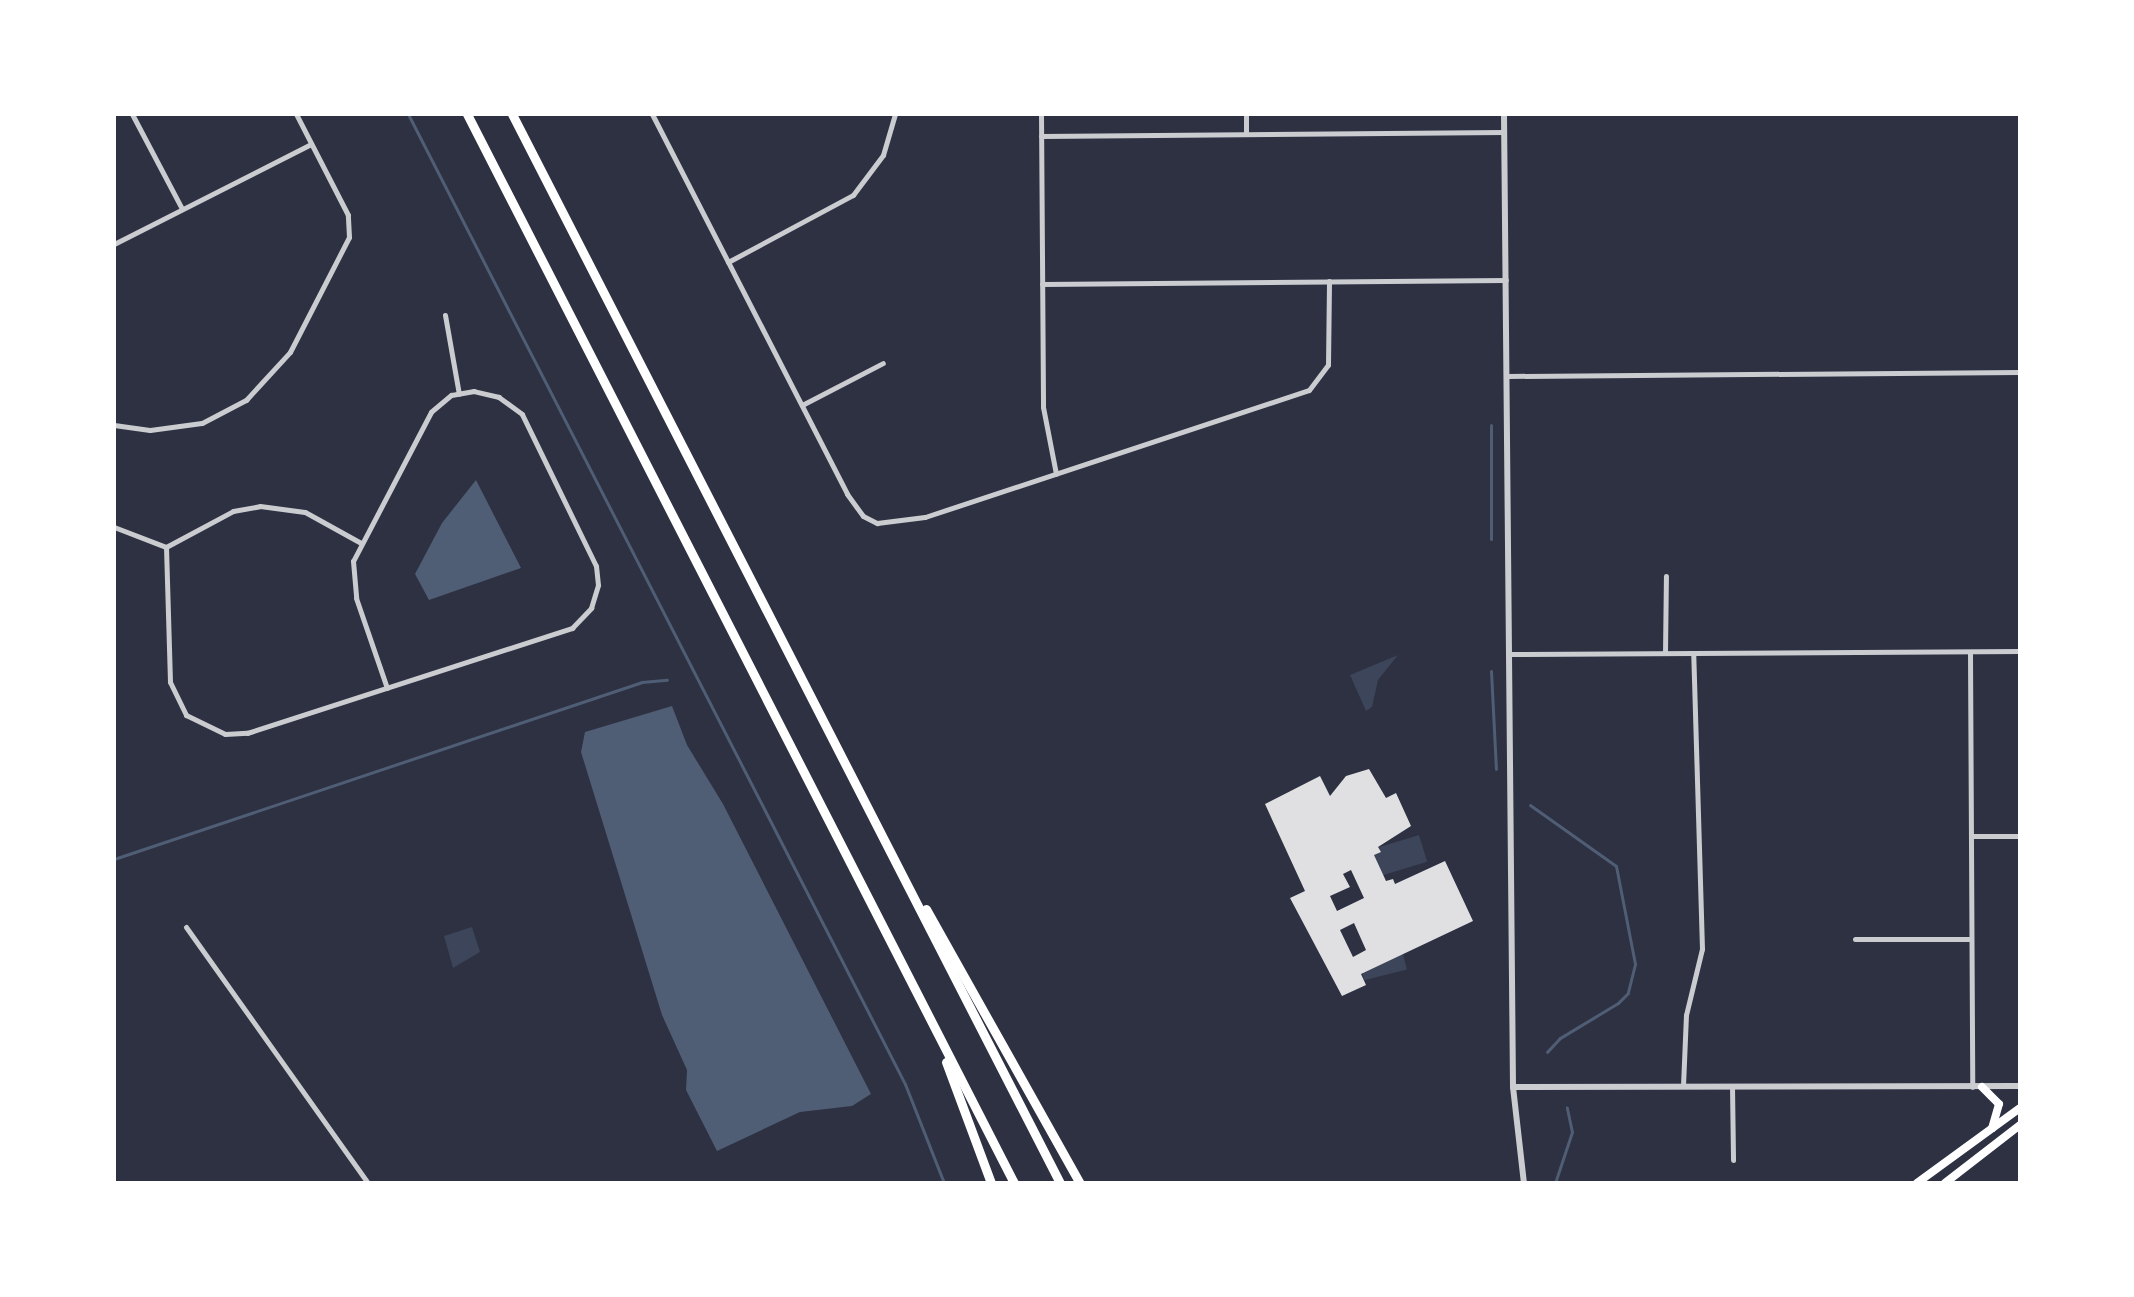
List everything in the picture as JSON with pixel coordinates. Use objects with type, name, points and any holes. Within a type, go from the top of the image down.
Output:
[{"type":"highway","points":[[467,114],[1014,1183]]},
{"type":"highway","points":[[512,114],[1060,1183]]},
{"type":"highway","points":[[874,819],[1080,1183]]},
{"type":"highway","points":[[943,1047],[991,1183]]},
{"type":"main road","points":[[1977,1087],[1999,1104],[1992,1128]]},
{"type":"main road","points":[[1917,1183],[2020,1108]]},
{"type":"main road","points":[[1945,1183],[2020,1125]]},
{"type":"street","points":[[132,114],[182,209]]},
{"type":"street","points":[[114,425],[150,430],[202,423],[246,400],[290,352],[349,237],[348,215],[296,114]]},
{"type":"street","points":[[728,262],[853,195],[883,155],[895,114]]},
{"type":"street","points":[[1041,114],[1044,429],[1056,474]]},
{"type":"street","points":[[1246,114],[1246,134]]},
{"type":"street","points":[[1504,114],[1513,1087],[1524,1183]]},
{"type":"street","points":[[654,115],[854,505],[877,523],[904,523],[1309,390],[1328,365],[1329,281]]},
{"type":"street","points":[[1041,136],[1504,132]]},
{"type":"street","points":[[114,244],[311,144]]},
{"type":"street","points":[[1042,284],[1506,280]]},
{"type":"street","points":[[445,315],[459,394]]},
{"type":"street","points":[[802,405],[883,363]]},
{"type":"street","points":[[1508,376],[2020,372]]},
{"type":"street","points":[[166,547],[170,682],[186,715],[225,734],[247,733],[387,688],[572,628],[591,608],[598,585],[596,566],[522,414],[499,397],[459,394],[431,412],[361,543],[352,580],[387,688]]},
{"type":"street","points":[[114,527],[166,547],[233,511],[260,506],[305,512],[361,543]]},
{"type":"street","points":[[1665,653],[1666,576]]},
{"type":"street","points":[[1510,654],[2020,651]]},
{"type":"street","points":[[1970,652],[1971,939],[1977,1087]]},
{"type":"street","points":[[1683,1086],[1686,1015],[1702,949],[1693,653]]},
{"type":"street","points":[[1971,836],[2020,836]]},
{"type":"street","points":[[186,927],[368,1183]]},
{"type":"street","points":[[1855,939],[1971,939]]},
{"type":"street","points":[[1732,1085],[1733,1160]]},
{"type":"street","points":[[1513,1087],[2020,1086]]},
{"type":"shaded area","points":[[476,480],[521,568],[429,600],[415,574],[442,523]]},
{"type":"shaded area","points":[[1398,655],[1378,680],[1372,707],[1366,711],[1350,675]]},
{"type":"shaded area","points":[[672,706],[687,745],[723,804],[871,1094],[852,1106],[800,1112],[717,1151],[686,1090],[687,1070],[662,1015],[581,752],[585,732]]},
{"type":"shaded area","points":[[1419,835],[1427,862],[1380,876],[1372,849]]},
{"type":"shaded area","points":[[472,927],[480,952],[453,968],[444,936]]},
{"type":"shaded area","points":[[1403,954],[1407,970],[1364,980],[1360,965]]},
{"type":"building","points":[[1369,769],[1386,798],[1396,793],[1411,826],[1378,847],[1381,852],[1374,855],[1386,881],[1393,879],[1395,884],[1445,861],[1473,921],[1361,974],[1366,985],[1342,996],[1290,898],[1305,891],[1265,804],[1320,776],[1330,796],[1346,776]],"holes":[[[1351,870],[1364,898],[1337,911],[1330,896],[1350,887],[1343,874]],[[1354,923],[1366,950],[1353,957],[1340,930]]]},
{"type":"waterway","points":[[408,114],[905,1084],[944,1183]]},
{"type":"waterway","points":[[1491,425],[1491,539]]},
{"type":"waterway","points":[[1491,671],[1496,769]]},
{"type":"waterway","points":[[114,859],[642,682],[667,680]]},
{"type":"waterway","points":[[1530,805],[1616,866],[1635,964],[1628,993],[1618,1003],[1560,1038],[1547,1052]]},
{"type":"waterway","points":[[1555,1183],[1572,1132],[1567,1108]]}]
